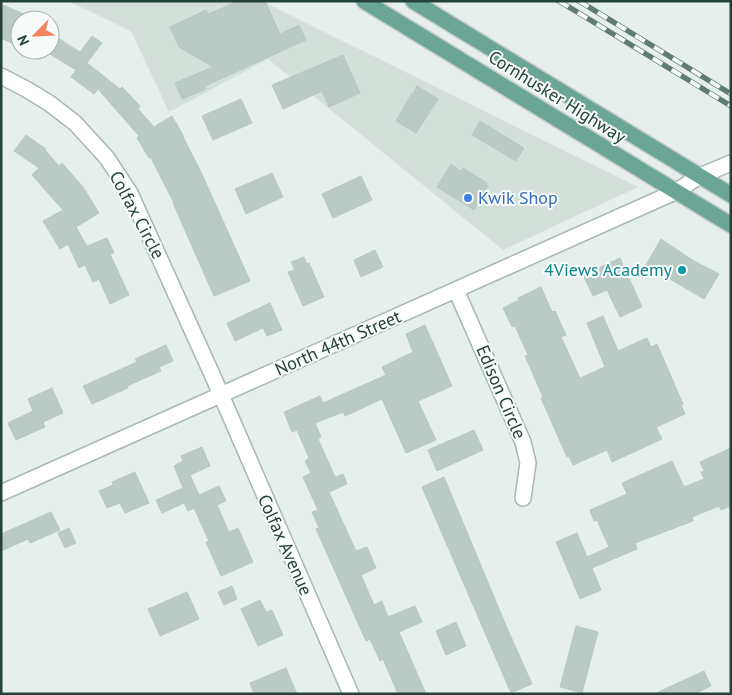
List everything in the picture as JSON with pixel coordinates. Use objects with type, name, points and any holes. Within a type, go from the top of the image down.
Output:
[{"type":"main road","name":"Cornhusker Highway","points":[[364,1],[731,225]]},
{"type":"main road","name":"Cornhusker Highway","points":[[413,1],[731,195]]},
{"type":"street","name":"Colfax Circle","points":[[1,76],[49,103],[74,123],[97,146],[116,172],[130,193],[142,217],[220,395]]},
{"type":"street","name":"North 44th Street","points":[[705,180],[731,162]]},
{"type":"street","name":"North 44th Street","points":[[1,493],[675,192],[705,180],[731,174]]},
{"type":"street","name":"Edison Circle","points":[[456,290],[523,442],[528,463],[523,498]]},
{"type":"street","name":"Colfax Avenue","points":[[220,395],[351,694]]},
{"type":"shaded area","points":[[68,1],[262,1],[638,187],[503,250],[268,59],[169,112],[131,31]]},
{"type":"building","points":[[239,1],[265,1],[280,34],[299,25],[306,40],[205,86],[206,89],[182,99],[175,83],[213,67],[179,47],[170,27],[206,10],[208,14]]},
{"type":"building","points":[[1,4],[14,10],[10,10],[10,42],[1,38]]},
{"type":"building","points":[[92,36],[102,43],[87,63],[120,89],[122,87],[140,106],[138,109],[154,127],[172,116],[201,172],[250,281],[214,296],[174,203],[151,158],[149,158],[137,138],[139,136],[98,89],[94,94],[71,77],[76,70],[60,60],[60,39],[80,52]]},
{"type":"building","points":[[343,55],[360,93],[329,107],[322,91],[283,109],[272,85]]},
{"type":"building","points":[[417,86],[438,99],[416,133],[396,121]]},
{"type":"building","points":[[241,99],[252,123],[213,140],[202,116]]},
{"type":"building","points":[[480,121],[524,148],[516,161],[472,135]]},
{"type":"building","points":[[26,135],[46,149],[59,166],[62,163],[83,187],[99,213],[76,227],[87,246],[107,238],[114,253],[110,254],[129,295],[110,304],[99,279],[93,282],[85,265],[79,268],[68,244],[60,249],[43,221],[63,210],[32,175],[39,168],[14,151]]},
{"type":"building","name":"Kwik Shop","points":[[451,164],[461,171],[463,168],[487,183],[486,185],[488,186],[474,210],[437,187]]},
{"type":"building","points":[[272,173],[283,197],[246,214],[235,189]]},
{"type":"building","points":[[361,176],[372,200],[333,218],[322,194]]},
{"type":"building","name":"4Views Academy","points":[[661,239],[694,261],[719,274],[704,299],[646,265]]},
{"type":"building","points":[[375,250],[383,267],[361,277],[354,260]]},
{"type":"building","points":[[304,257],[307,264],[309,263],[324,297],[303,306],[288,272],[295,270],[291,262]]},
{"type":"building","points":[[620,258],[642,307],[620,317],[607,290],[593,296],[583,275]]},
{"type":"building","points":[[541,287],[552,312],[555,311],[566,335],[561,337],[580,378],[605,367],[587,323],[603,316],[618,351],[647,338],[651,347],[657,344],[683,404],[681,405],[685,414],[656,427],[662,439],[612,462],[607,450],[573,465],[569,456],[567,457],[541,398],[543,397],[525,356],[528,355],[515,326],[512,327],[503,308]]},
{"type":"building","points":[[270,303],[282,330],[267,336],[263,328],[235,341],[227,323]]},
{"type":"building","points":[[425,325],[452,386],[418,401],[436,440],[406,453],[382,399],[345,416],[343,412],[315,423],[321,437],[318,439],[335,477],[343,474],[347,484],[329,492],[356,551],[367,547],[376,568],[361,575],[374,605],[382,601],[388,617],[415,606],[422,622],[399,632],[426,694],[398,694],[383,659],[380,661],[370,639],[366,641],[316,529],[319,528],[312,512],[318,510],[303,477],[311,473],[305,461],[309,458],[297,430],[292,432],[284,412],[320,396],[323,403],[386,375],[382,367],[413,352],[406,334]]},
{"type":"building","points":[[166,345],[173,361],[159,367],[161,371],[92,404],[83,386],[137,362],[135,359]]},
{"type":"building","points":[[52,388],[63,413],[43,422],[45,427],[16,440],[8,423],[33,411],[28,399]]},
{"type":"building","points":[[474,430],[483,450],[437,471],[428,450]]},
{"type":"building","points":[[202,447],[210,466],[190,475],[199,495],[219,486],[226,501],[217,505],[229,532],[238,528],[253,562],[221,576],[206,542],[209,541],[194,508],[188,511],[184,503],[162,513],[156,500],[183,488],[174,466],[183,461],[181,456]]},
{"type":"building","points":[[731,448],[731,506],[721,510],[719,506],[692,517],[693,521],[635,543],[637,549],[592,568],[601,590],[580,599],[556,542],[577,533],[587,557],[609,547],[597,520],[594,521],[590,510],[627,494],[622,483],[672,461],[684,487],[704,479],[701,472],[704,471],[700,462]]},
{"type":"building","points":[[135,472],[149,503],[125,513],[120,503],[107,508],[99,491],[113,485],[112,482]]},
{"type":"building","points":[[444,477],[532,684],[511,693],[422,487]]},
{"type":"building","points":[[51,512],[60,530],[30,543],[28,539],[1,551],[1,534]]},
{"type":"building","points":[[69,528],[76,543],[65,548],[58,533]]},
{"type":"building","points":[[232,586],[237,599],[224,605],[218,592]]},
{"type":"building","points":[[187,592],[199,619],[160,636],[148,609]]},
{"type":"building","points":[[260,600],[266,612],[272,610],[283,635],[258,646],[241,609]]},
{"type":"building","points":[[456,622],[466,646],[446,655],[436,631]]},
{"type":"building","points":[[576,626],[598,632],[582,693],[560,687]]},
{"type":"building","points":[[286,668],[297,694],[254,694],[250,683]]},
{"type":"building","points":[[704,671],[711,686],[694,694],[654,694]]},
{"type":"railway","points":[[559,1],[731,106]]},
{"type":"railway","points":[[579,1],[731,94]]},
{"type":"place","name":"Kwik Shop","points":[[468,198]]},
{"type":"place","name":"4Views Academy","points":[[682,270]]}]
